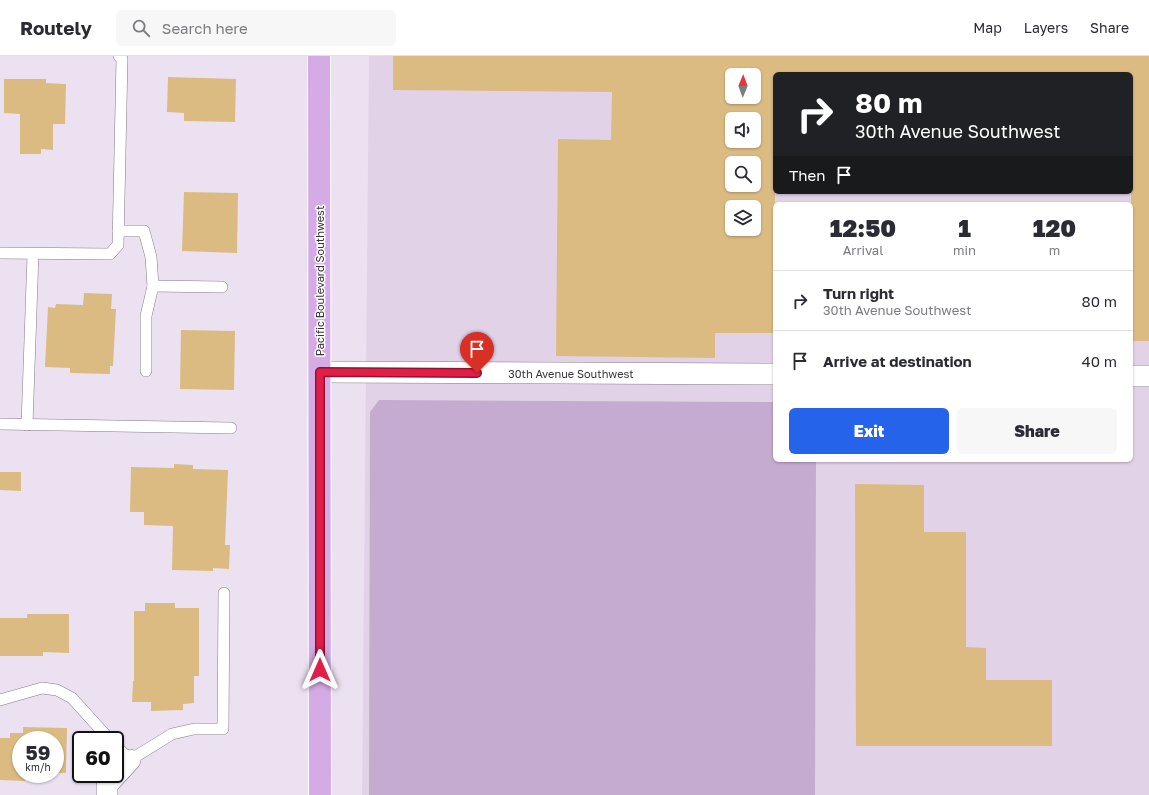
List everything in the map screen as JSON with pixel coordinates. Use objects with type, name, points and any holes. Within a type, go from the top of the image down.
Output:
[{"type":"main road","name":"Pacific Boulevard Southwest","points":[[319,56],[320,795]]},
{"type":"street","name":"30th Avenue Southwest","points":[[320,372],[773,374]]},
{"type":"street","points":[[1133,376],[1149,376]]},
{"type":"street","points":[[107,795],[107,785],[130,760]]},
{"type":"lane","points":[[0,253],[110,254],[118,246],[122,59],[119,56]]},
{"type":"lane","points":[[118,231],[144,231],[151,257],[153,286],[146,316],[146,371]]},
{"type":"lane","points":[[27,425],[33,254]]},
{"type":"lane","points":[[153,286],[222,287]]},
{"type":"lane","points":[[0,424],[231,428]]},
{"type":"lane","points":[[124,754],[130,760],[172,734],[194,729],[223,730],[224,593]]},
{"type":"lane","points":[[0,700],[42,688],[57,690],[72,698],[102,731]]},
{"type":"shaded area","points":[[369,56],[1149,56],[1149,795],[362,795]]},
{"type":"shaded area","points":[[379,400],[773,402],[773,462],[816,462],[815,795],[369,795],[370,412]]},
{"type":"building","points":[[393,56],[1149,56],[1149,341],[1133,341],[1133,202],[1131,202],[1131,194],[1133,194],[1133,72],[773,72],[773,194],[775,194],[775,202],[773,202],[773,333],[715,333],[715,358],[556,356],[558,139],[611,140],[612,92],[393,90]]},
{"type":"building","points":[[168,77],[236,79],[235,122],[184,121],[184,113],[167,112]]},
{"type":"building","points":[[4,79],[46,79],[46,83],[66,84],[65,124],[53,124],[53,150],[41,149],[41,154],[20,154],[20,114],[4,113]]},
{"type":"building","points":[[184,192],[238,193],[237,253],[182,251]]},
{"type":"building","points":[[84,293],[112,294],[111,309],[116,309],[113,366],[110,366],[110,374],[70,373],[70,368],[45,367],[48,307],[55,308],[56,304],[83,305]]},
{"type":"building","points":[[181,330],[235,331],[234,390],[180,389]]},
{"type":"building","points":[[174,464],[193,465],[193,469],[228,470],[225,545],[230,545],[229,569],[213,568],[213,571],[172,570],[173,526],[144,525],[144,512],[130,512],[131,467],[174,468]]},
{"type":"building","points":[[0,472],[21,472],[21,491],[0,490]]},
{"type":"building","points":[[855,484],[924,485],[924,532],[966,532],[966,647],[986,648],[986,680],[1052,680],[1052,746],[856,746]]},
{"type":"building","points":[[145,603],[175,603],[175,608],[199,608],[199,676],[194,676],[194,703],[183,704],[183,710],[151,711],[151,702],[132,702],[134,681],[134,611],[145,611]]},
{"type":"building","points":[[27,614],[69,614],[69,653],[43,652],[43,656],[0,656],[0,618],[27,618]]},
{"type":"building","points":[[23,727],[67,728],[66,773],[64,773],[64,731],[23,731]]},
{"type":"building","points":[[10,733],[12,733],[12,780],[0,780],[0,738],[10,738]]},
{"type":"route","points":[[320,670],[320,372],[477,373]]}]
